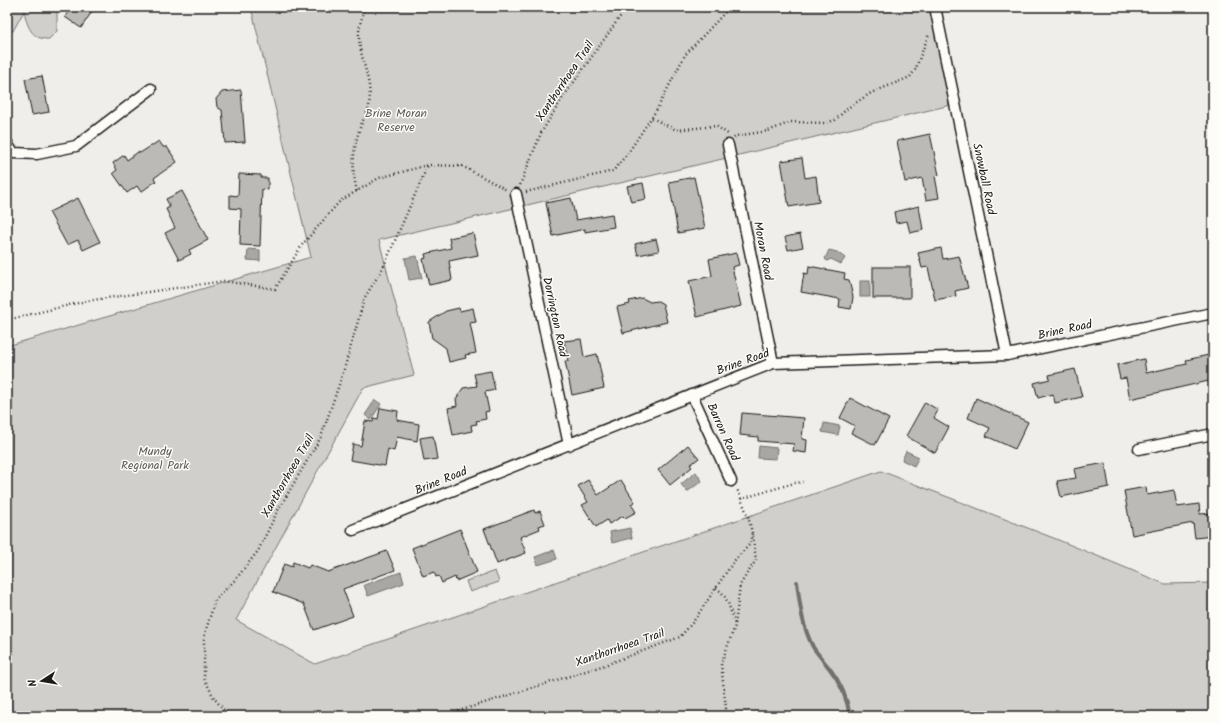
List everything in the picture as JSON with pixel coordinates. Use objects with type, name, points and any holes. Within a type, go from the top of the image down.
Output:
[{"type":"street","name":"Snowball Road","points":[[935,7],[1007,355]]},
{"type":"street","points":[[7,143],[13,153],[37,154],[76,146],[151,89]]},
{"type":"street","name":"Moran Road","points":[[728,144],[773,363]]},
{"type":"street","name":"Dorrington Road","points":[[516,194],[569,445]]},
{"type":"street","name":"Brine Road","points":[[353,530],[773,363],[1007,355],[1213,313]]},
{"type":"street","name":"Barron Road","points":[[692,395],[731,480]]},
{"type":"street","points":[[1139,449],[1213,434]]},
{"type":"path","points":[[357,191],[353,164],[356,141],[361,124],[369,107],[370,89],[358,35],[364,7]]},
{"type":"path","name":"Xanthorrhoea Trail","points":[[516,194],[541,134],[562,99],[627,7]]},
{"type":"path","points":[[7,320],[86,301],[224,281],[276,289],[302,245],[340,201],[379,178],[428,165],[462,166],[516,194],[613,171],[628,154],[652,118],[685,55],[730,7]]},
{"type":"path","points":[[728,144],[736,136],[768,131],[791,122],[825,123],[835,120],[849,107],[871,93],[910,77],[915,70],[923,52],[930,29]]},
{"type":"path","points":[[652,118],[676,130],[716,126],[727,132],[728,144]]},
{"type":"path","name":"Xanthorrhoea Trail","points":[[229,716],[214,698],[204,678],[204,638],[215,600],[258,552],[277,512],[321,437],[343,373],[365,297],[383,268],[428,165]]},
{"type":"path","points":[[722,716],[726,708],[721,664],[735,626],[740,586],[756,560],[752,532],[741,499],[731,480]]},
{"type":"path","points":[[741,499],[803,482]]},
{"type":"path","name":"Xanthorrhoea Trail","points":[[443,716],[608,664],[680,637],[693,622],[734,562],[750,544],[752,532]]},
{"type":"path","points":[[716,588],[727,598],[735,626]]},
{"type":"green space","points":[[7,7],[57,7],[57,31],[49,39],[38,37],[28,26],[24,11],[13,31],[7,33]]},
{"type":"green space","name":"Mundy Regional Park","points":[[251,7],[935,7],[955,104],[379,240],[414,375],[363,388],[236,620],[315,664],[881,471],[1056,539],[1165,584],[1213,583],[1213,716],[7,716],[7,346],[311,257]]},
{"type":"green space","points":[[495,571],[499,582],[470,592],[466,581]]},
{"type":"shaded area","points":[[248,249],[260,250],[260,261],[247,260]]},
{"type":"shaded area","points":[[829,250],[837,252],[845,258],[841,264],[831,259],[827,261],[825,259]]},
{"type":"shaded area","points":[[417,256],[422,278],[409,280],[405,258]]},
{"type":"shaded area","points":[[860,281],[870,281],[870,297],[860,297]]},
{"type":"shaded area","points":[[375,400],[381,404],[371,420],[365,415]]},
{"type":"shaded area","points":[[824,423],[840,426],[838,435],[822,432]]},
{"type":"shaded area","points":[[759,446],[777,448],[776,459],[758,458]]},
{"type":"shaded area","points":[[906,451],[919,457],[914,466],[902,460]]},
{"type":"shaded area","points":[[696,472],[702,481],[687,492],[681,484]]},
{"type":"shaded area","points":[[630,528],[632,538],[612,543],[610,532]]},
{"type":"shaded area","points":[[554,550],[557,559],[538,565],[535,557]]},
{"type":"shaded area","points":[[401,572],[404,583],[368,596],[364,585]]},
{"type":"building","points":[[71,7],[95,7],[81,28],[65,17]]},
{"type":"building","points":[[42,76],[49,112],[32,115],[25,79]]},
{"type":"building","points":[[241,90],[245,142],[225,143],[222,110],[217,107],[216,99],[222,92]]},
{"type":"building","points":[[930,134],[939,175],[935,176],[939,198],[926,200],[922,178],[905,182],[897,141]]},
{"type":"building","points":[[159,141],[163,147],[167,147],[177,162],[154,178],[156,181],[141,192],[137,186],[127,193],[113,173],[117,170],[113,163],[124,155],[127,160],[138,152],[140,153]]},
{"type":"building","points":[[802,158],[805,178],[816,176],[819,202],[789,207],[781,161]]},
{"type":"building","points":[[239,174],[261,175],[261,178],[268,178],[268,190],[262,189],[260,246],[240,245],[241,209],[230,208],[230,195],[238,196]]},
{"type":"building","points":[[694,177],[705,228],[678,233],[669,182]]},
{"type":"building","points":[[643,183],[646,199],[631,202],[627,186]]},
{"type":"building","points":[[182,191],[208,240],[189,250],[191,254],[179,260],[165,233],[175,228],[166,209],[170,207],[166,199]]},
{"type":"building","points":[[78,198],[100,242],[83,250],[78,240],[67,245],[49,212]]},
{"type":"building","points":[[571,198],[576,220],[612,214],[614,227],[585,232],[585,229],[553,236],[546,203]]},
{"type":"building","points":[[919,206],[923,230],[910,233],[907,221],[896,223],[894,212]]},
{"type":"building","points":[[473,233],[478,255],[449,261],[452,280],[429,285],[423,259],[426,258],[425,254],[451,248],[449,238]]},
{"type":"building","points":[[800,234],[803,247],[788,250],[785,237]]},
{"type":"building","points":[[656,239],[659,251],[638,255],[635,244]]},
{"type":"building","points":[[941,248],[943,259],[959,256],[968,288],[955,291],[956,296],[935,300],[928,267],[922,268],[918,253]]},
{"type":"building","points":[[736,253],[739,265],[732,267],[741,306],[697,317],[689,281],[712,276],[709,259]]},
{"type":"building","points":[[809,266],[845,273],[844,279],[849,280],[853,297],[851,309],[839,307],[840,299],[801,292],[804,273],[808,274]]},
{"type":"building","points":[[873,267],[910,267],[910,298],[873,298]]},
{"type":"building","points":[[642,298],[650,302],[658,301],[663,304],[667,322],[623,333],[617,307],[630,304],[629,301]]},
{"type":"building","points":[[459,308],[460,311],[473,308],[476,322],[470,323],[476,353],[465,355],[466,358],[449,362],[446,348],[432,338],[429,322],[446,311]]},
{"type":"building","points":[[581,339],[584,357],[597,354],[604,388],[572,395],[565,361],[568,361],[564,341]]},
{"type":"building","points":[[1213,354],[1213,380],[1130,399],[1126,378],[1120,379],[1117,365],[1144,359],[1146,373],[1187,364],[1186,360]]},
{"type":"building","points":[[1075,369],[1082,397],[1055,403],[1053,394],[1038,398],[1034,383],[1050,379],[1049,375]]},
{"type":"building","points":[[491,371],[495,390],[485,392],[489,411],[485,412],[486,419],[476,421],[477,424],[471,425],[472,431],[453,435],[448,408],[457,406],[456,399],[463,388],[477,386],[474,374]]},
{"type":"building","points":[[850,398],[889,419],[875,445],[851,433],[855,426],[840,418]]},
{"type":"building","points":[[976,398],[1028,422],[1015,449],[986,436],[990,428],[968,418]]},
{"type":"building","points":[[925,402],[938,410],[934,418],[949,427],[935,453],[906,436]]},
{"type":"building","points":[[380,408],[398,411],[397,420],[419,424],[417,441],[397,437],[394,451],[388,449],[385,466],[350,460],[353,444],[361,446],[365,421],[373,422],[374,418],[378,419]]},
{"type":"building","points":[[742,413],[804,418],[802,439],[807,440],[806,453],[793,451],[794,444],[758,441],[758,437],[740,435]]},
{"type":"building","points":[[433,436],[437,459],[424,461],[420,438]]},
{"type":"building","points":[[688,445],[699,458],[690,465],[692,467],[670,485],[658,470]]},
{"type":"building","points":[[1105,463],[1109,487],[1061,497],[1057,481],[1076,478],[1074,469]]},
{"type":"building","points":[[588,480],[598,495],[621,480],[635,502],[631,504],[636,512],[625,518],[623,516],[609,524],[607,520],[596,527],[582,505],[588,502],[578,486]]},
{"type":"building","points":[[1146,487],[1147,495],[1174,490],[1177,507],[1199,504],[1200,514],[1213,513],[1213,536],[1195,538],[1193,523],[1132,535],[1124,491]]},
{"type":"building","points":[[534,510],[535,513],[540,511],[545,524],[539,526],[540,529],[520,537],[526,553],[497,564],[484,529]]},
{"type":"building","points":[[460,529],[477,572],[456,581],[455,577],[442,583],[439,576],[436,577],[434,572],[423,576],[412,548]]},
{"type":"building","points":[[387,551],[395,570],[343,589],[353,616],[314,630],[304,604],[273,592],[284,564],[292,567],[293,562],[308,568],[310,565],[328,572]]},
{"type":"waterway","points":[[7,13],[12,7]]},
{"type":"waterway","points":[[797,582],[802,615],[809,639],[840,685],[850,716]]},
{"type":"park label","name":"Brine Moran Reserve","points":[[396,120]]}]
